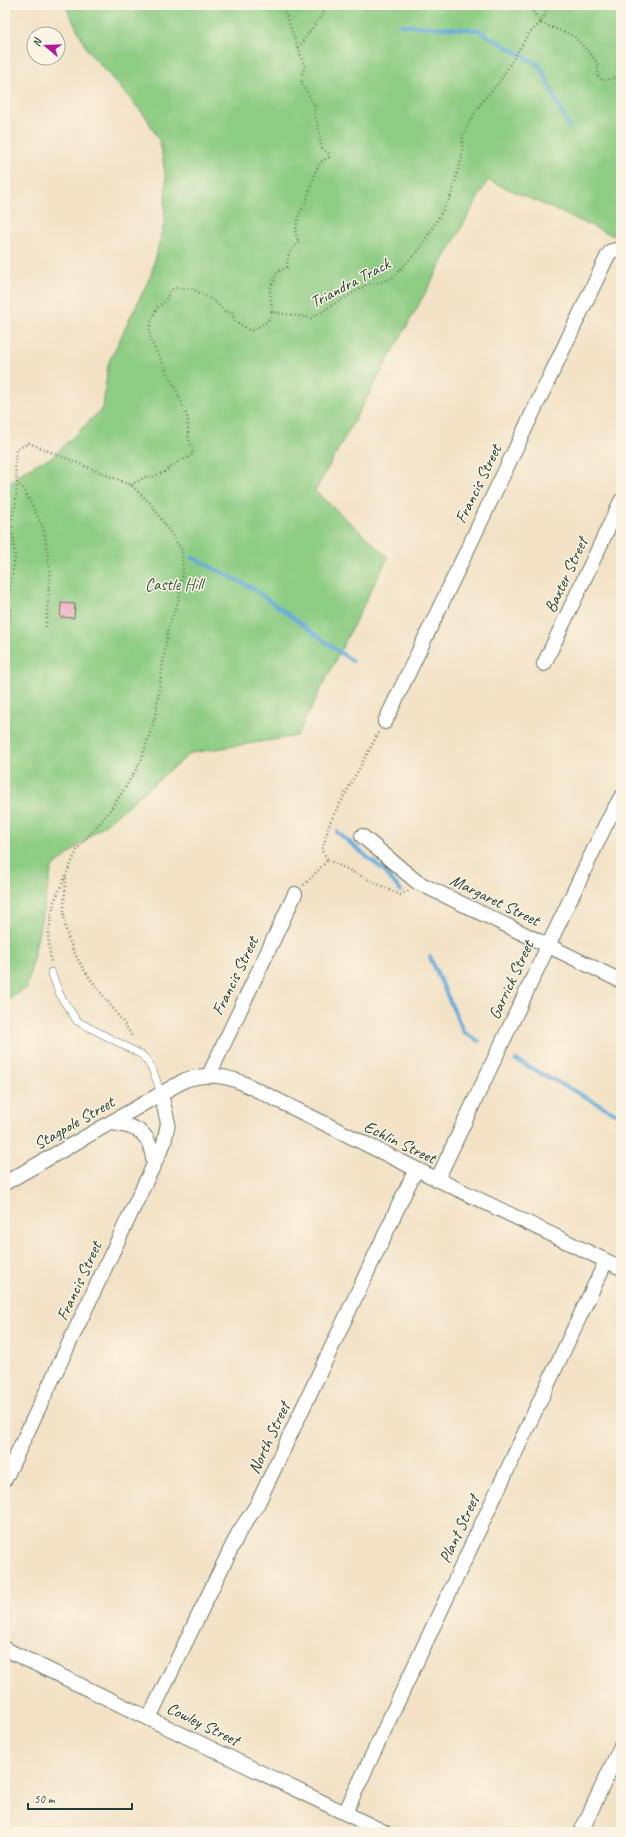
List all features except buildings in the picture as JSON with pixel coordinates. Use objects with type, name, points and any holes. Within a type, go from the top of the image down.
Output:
[{"type":"street","name":"Francis Street","points":[[385,722],[604,262],[611,251],[621,249]]},
{"type":"street","name":"Baxter Street","points":[[544,664],[621,501]]},
{"type":"street","name":"Garrick Street","points":[[437,1180],[606,824],[621,797]]},
{"type":"street","name":"Margaret Street","points":[[362,836],[417,882],[621,981]]},
{"type":"street","name":"Francis Street","points":[[210,1074],[295,894]]},
{"type":"street","name":"Echlin Street","points":[[161,1094],[185,1080],[210,1074],[228,1077],[243,1083],[437,1180],[621,1268]]},
{"type":"street","name":"Francis Street","points":[[5,1479],[164,1143],[168,1123],[161,1094]]},
{"type":"street","name":"Stagpole Street","points":[[5,1183],[161,1094]]},
{"type":"street","points":[[110,1123],[124,1124],[134,1128],[148,1139],[152,1149],[154,1166]]},
{"type":"street","name":"North Street","points":[[149,1718],[239,1532],[257,1504],[416,1169]]},
{"type":"street","name":"Plant Street","points":[[345,1813],[606,1261]]},
{"type":"street","name":"Cowley Street","points":[[5,1649],[384,1832]]},
{"type":"street","points":[[580,1832],[621,1746]]},
{"type":"lane","points":[[52,972],[62,997],[77,1021],[142,1055],[149,1062],[155,1073],[161,1094]]},
{"type":"path","points":[[131,485],[145,477],[152,477],[164,472],[179,461],[190,457],[193,454],[188,436],[188,419],[160,356],[151,342],[149,331],[152,319],[158,307],[165,302],[169,292],[174,288],[193,289],[217,303],[224,311],[232,313],[235,321],[251,330],[266,323],[271,318],[272,312],[270,289],[277,272],[287,267],[288,254],[299,242],[296,238],[299,215],[307,199],[316,170],[321,162],[329,158],[329,154],[322,148],[320,143],[320,134],[314,113],[315,106],[302,84],[304,66],[282,5]]},
{"type":"path","points":[[298,48],[329,5]]},
{"type":"path","points":[[528,5],[542,23],[574,36],[594,58],[598,65],[598,76],[601,79],[605,80],[621,76]]},
{"type":"path","points":[[542,23],[549,5]]},
{"type":"path","name":"Triandra Track","points":[[272,312],[311,318],[366,285],[382,282],[393,277],[420,249],[451,196],[462,156],[463,134],[481,104],[500,81],[529,34],[542,23]]},
{"type":"path","points":[[5,629],[10,623],[8,598],[15,557],[12,518],[15,507],[17,483],[15,465],[16,450],[29,443],[131,485],[151,504],[182,550],[183,572],[179,599],[168,629],[155,717],[141,761],[112,807],[78,848],[54,902],[48,936],[52,972]]},
{"type":"path","points":[[17,483],[24,489],[44,530],[50,571],[46,627]]},
{"type":"path","points":[[385,722],[330,822],[322,851],[328,860],[400,896],[408,892],[417,882]]},
{"type":"path","points":[[295,894],[314,877],[328,860]]},
{"type":"path","points":[[66,876],[64,904],[66,929],[77,960],[128,1029],[142,1055]]},
{"type":"green space","name":"Castle Hill","points":[[65,5],[621,5],[621,239],[488,180],[315,491],[388,557],[297,736],[191,753],[52,868],[27,988],[5,1001],[5,488],[18,475],[38,463],[51,458],[103,408],[108,364],[151,275],[164,223],[166,180],[160,142],[146,117],[88,51]]},
{"type":"waterway","points":[[400,25],[478,30],[540,66],[569,127]]},
{"type":"waterway","points":[[192,557],[252,588],[352,661]]},
{"type":"waterway","points":[[337,832],[383,870],[401,891]]},
{"type":"waterway","points":[[430,957],[464,1033],[479,1041]]},
{"type":"waterway","points":[[516,1060],[621,1116]]}]
